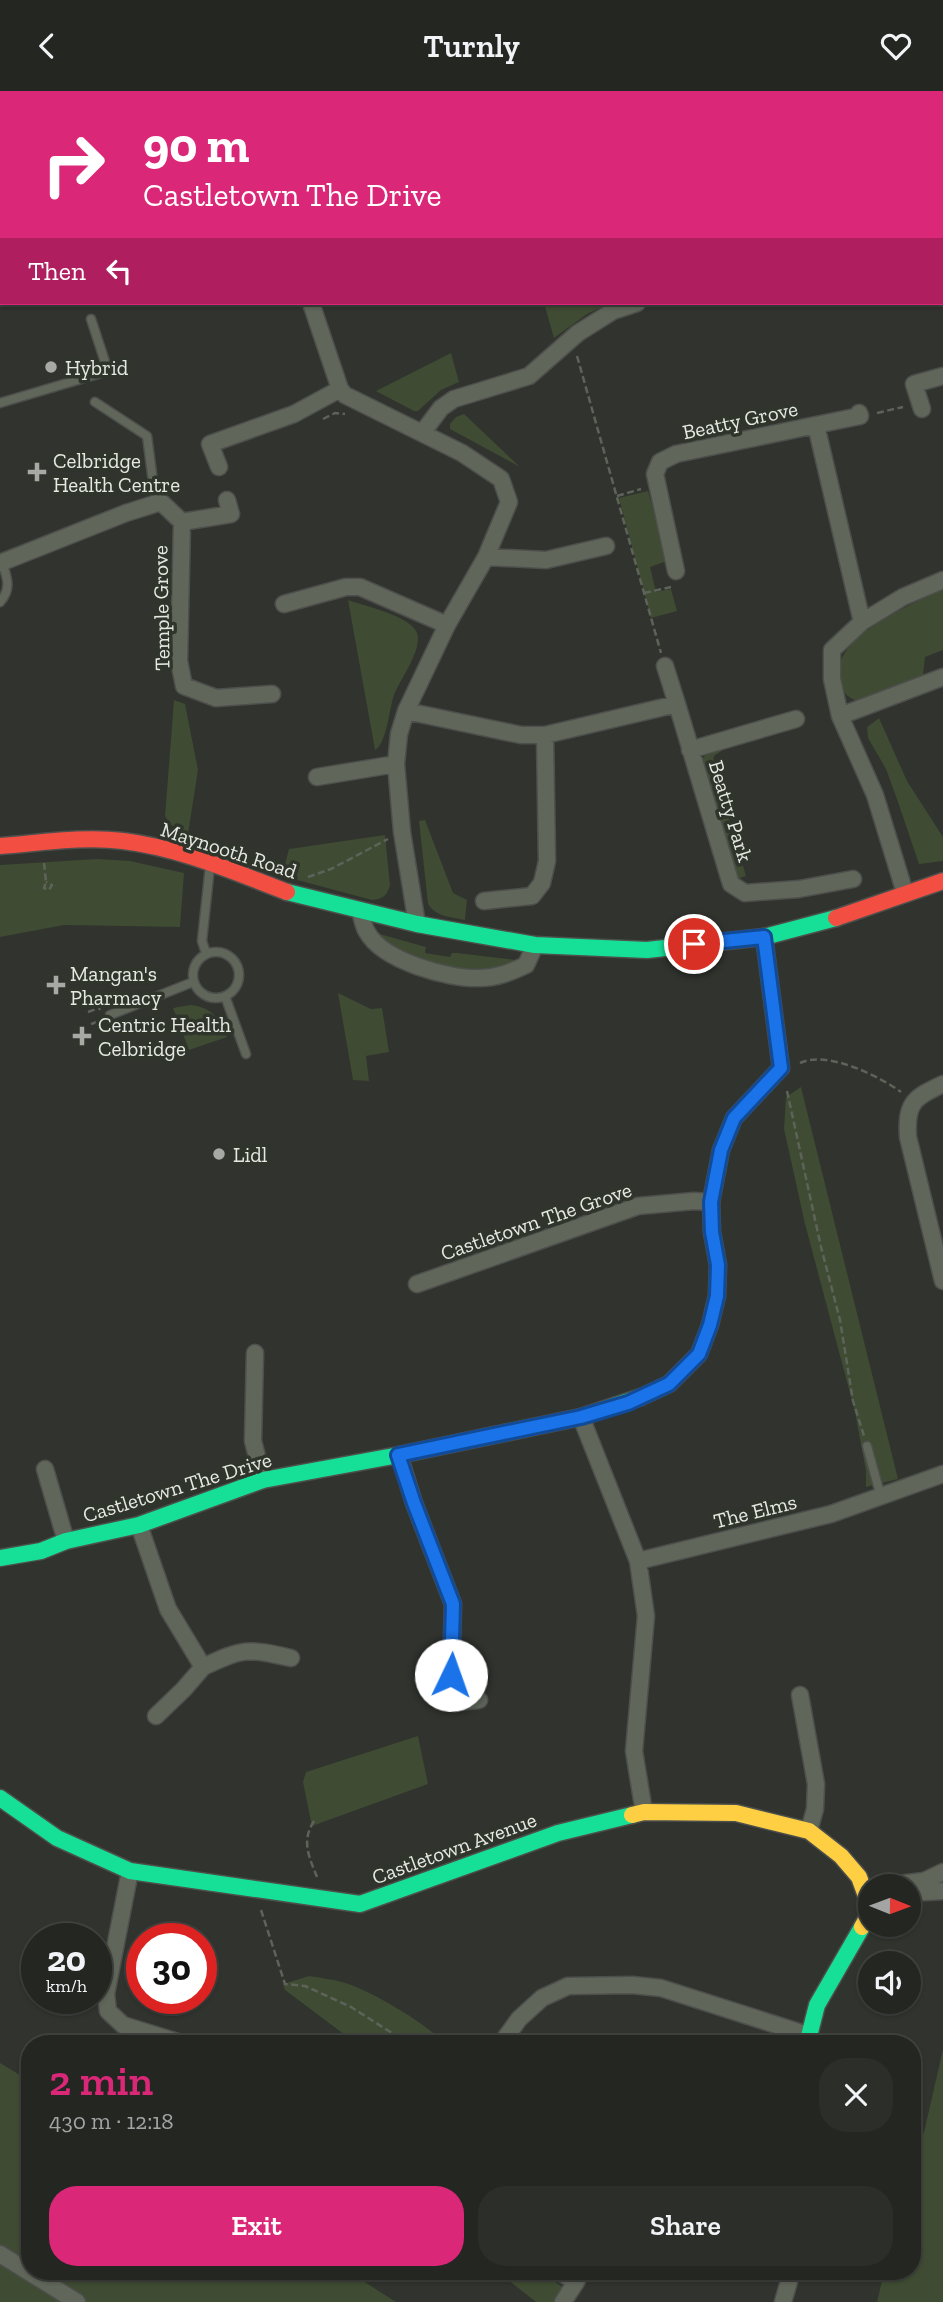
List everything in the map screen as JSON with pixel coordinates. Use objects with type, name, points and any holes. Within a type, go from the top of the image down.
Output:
[{"type":"street","points":[[312,305],[340,389],[360,403],[462,453],[502,479],[509,502],[486,557],[447,625],[406,711],[399,734],[396,764],[402,832],[417,924]]},
{"type":"street","points":[[423,432],[441,408],[454,399],[529,376],[578,333],[613,311],[631,305]]},
{"type":"street","points":[[921,406],[914,384],[943,376]]},
{"type":"street","points":[[219,467],[210,444],[294,414],[340,389]]},
{"type":"street","name":"Beatty Grove","points":[[657,485],[657,466],[669,456],[860,417],[867,409]]},
{"type":"street","name":"Beatty Grove","points":[[816,425],[862,622]]},
{"type":"street","points":[[657,485],[675,578]]},
{"type":"street","points":[[1,563],[156,503],[161,502],[181,522],[230,514],[228,500]]},
{"type":"street","name":"Temple Grove","points":[[181,522],[179,661],[184,686],[216,698],[272,694]]},
{"type":"street","points":[[486,557],[546,560],[606,545]]},
{"type":"street","points":[[905,893],[875,795],[840,716],[832,679],[832,650],[862,622],[903,597],[943,580]]},
{"type":"street","points":[[284,604],[346,587],[360,587],[447,625]]},
{"type":"street","name":"Beatty Park","points":[[665,666],[731,884],[745,893],[799,889],[853,879]]},
{"type":"street","points":[[840,716],[943,677]]},
{"type":"street","points":[[406,711],[521,735],[545,735],[677,704]]},
{"type":"street","name":"Beatty Park","points":[[690,750],[796,719]]},
{"type":"street","points":[[484,901],[532,896],[542,883],[547,861],[545,735]]},
{"type":"street","points":[[317,776],[396,764]]},
{"type":"street","name":"Maynooth Road","points":[[0,846],[88,839],[124,841],[193,856],[275,888],[417,924],[535,945],[647,950],[764,937],[824,922],[943,881]]},
{"type":"street","points":[[360,911],[367,933],[385,950],[410,964],[436,972],[480,978],[505,975],[526,965],[535,945]]},
{"type":"street","name":"Castletown The Drive","points":[[0,1558],[41,1551],[66,1541],[139,1525],[263,1480],[581,1417],[628,1403],[669,1384],[699,1354],[717,1296],[718,1265],[712,1232],[711,1202],[721,1150],[734,1118],[781,1068],[764,937]]},
{"type":"street","points":[[943,1084],[922,1093],[913,1101],[907,1114],[908,1137],[943,1278]]},
{"type":"street","name":"Castletown The Grove","points":[[417,1284],[638,1206],[711,1202]]},
{"type":"street","points":[[255,1353],[253,1441],[263,1480]]},
{"type":"street","points":[[581,1417],[638,1561],[646,1616],[634,1751],[644,1812]]},
{"type":"street","points":[[398,1455],[453,1604],[451,1675],[458,1702],[478,1700]]},
{"type":"street","points":[[44,1469],[66,1541]]},
{"type":"street","name":"The Elms","points":[[638,1561],[831,1514],[943,1474]]},
{"type":"street","points":[[139,1525],[168,1609],[203,1667]]},
{"type":"street","points":[[156,1716],[203,1667],[238,1651],[257,1650],[291,1658]]},
{"type":"street","points":[[800,1695],[816,1784],[815,1809],[809,1831]]},
{"type":"street","name":"Castletown Avenue","points":[[0,1798],[56,1837],[130,1871],[360,1904],[558,1833],[644,1812],[736,1813],[809,1831],[841,1856],[858,1876]]},
{"type":"street","points":[[130,1871],[106,1994],[108,2011],[123,2025],[155,2035]]},
{"type":"street","points":[[921,1881],[943,1872]]},
{"type":"street","points":[[921,1892],[943,1891]]},
{"type":"street","points":[[809,2035],[817,2005],[858,1933]]},
{"type":"street","points":[[507,2035],[519,2019],[542,1998],[568,1986],[632,1985],[661,1988],[796,2035]]},
{"type":"street","points":[[0,2254],[21,2267]]},
{"type":"street","points":[[42,2280],[77,2302]]},
{"type":"street","points":[[563,2302],[577,2280]]},
{"type":"street","points":[[783,2302],[789,2280]]},
{"type":"lane","points":[[0,403],[108,371],[92,319]]},
{"type":"lane","points":[[95,402],[147,436],[156,503]]},
{"type":"lane","points":[[0,602],[8,590],[8,579],[1,563]]},
{"type":"lane","points":[[206,953],[202,941],[210,863]]},
{"type":"lane","points":[[220,951],[237,965],[239,972],[236,987],[225,996],[210,997],[203,994],[193,982],[193,969],[200,957],[206,953],[220,951]]},
{"type":"lane","points":[[110,1015],[193,982]]},
{"type":"lane","points":[[225,996],[246,1054]]},
{"type":"lane","points":[[867,1446],[881,1497]]},
{"type":"path","points":[[576,353],[665,666]]},
{"type":"path","points":[[867,409],[878,415],[921,406]]},
{"type":"path","points":[[617,496],[657,485]]},
{"type":"path","points":[[644,593],[675,578]]},
{"type":"path","points":[[275,888],[331,869],[402,832]]},
{"type":"path","points":[[88,1012],[99,1008]]},
{"type":"path","points":[[804,1061],[823,1061],[855,1067],[893,1086],[913,1101]]},
{"type":"path","points":[[786,1088],[840,1320],[853,1401],[867,1446]]},
{"type":"path","points":[[314,1821],[309,1828],[306,1849],[326,1899]]},
{"type":"path","points":[[260,1907],[285,1984],[305,1986],[351,2007],[399,2035]]},
{"type":"green space","points":[[545,305],[606,305],[587,314],[554,338]]},
{"type":"green space","points":[[451,353],[459,382],[441,390],[418,411],[376,391]]},
{"type":"green space","points":[[464,414],[520,467],[450,429],[450,424],[456,417]]},
{"type":"green space","points":[[648,491],[667,561],[650,567],[656,592],[671,589],[677,611],[651,618],[619,498]]},
{"type":"green space","points":[[943,589],[943,650],[925,657],[923,675],[858,701],[849,697],[843,689],[839,672],[847,650],[886,618]]},
{"type":"green space","points":[[348,600],[404,620],[416,631],[418,638],[415,654],[394,695],[382,740],[375,750]]},
{"type":"green space","points":[[174,700],[185,704],[198,770],[188,834],[171,825],[165,816]]},
{"type":"green space","points":[[879,718],[907,781],[943,837],[943,861],[919,864],[886,769],[868,738],[867,727]]},
{"type":"green space","points":[[725,746],[726,748],[714,756],[713,764],[746,876],[737,879],[702,760],[708,751]]},
{"type":"green space","points":[[425,820],[453,893],[467,900],[465,920],[440,914],[428,904],[419,821]]},
{"type":"green space","points":[[385,835],[390,885],[382,898],[372,900],[282,876],[289,849]]},
{"type":"green space","points":[[97,859],[130,861],[184,873],[180,927],[64,925],[0,937],[0,865]]},
{"type":"green space","points":[[376,933],[426,947],[425,953],[450,957],[452,953],[457,953],[516,960],[486,971],[452,969],[401,952]]},
{"type":"green space","points":[[338,993],[371,1009],[382,1008],[389,1052],[366,1056],[369,1081],[353,1080]]},
{"type":"green space","points":[[190,1005],[204,1008],[214,1015],[227,1037],[189,1050],[173,1008]]},
{"type":"green space","points":[[801,1087],[898,1479],[866,1487],[866,1471],[855,1412],[805,1224],[784,1129],[786,1097]]},
{"type":"green space","points":[[418,1736],[428,1784],[312,1826],[303,1782],[306,1772]]},
{"type":"green space","points":[[309,1976],[354,1986],[412,2017],[436,2035],[345,2035],[285,1990],[283,1984]]},
{"type":"green space","points":[[943,2049],[943,2302],[877,2302],[882,2280],[921,2280],[921,2140]]},
{"type":"green space","points":[[0,2063],[21,2076],[21,2280],[362,2280],[396,2302],[0,2302]]},
{"type":"green space","points":[[508,2280],[552,2280],[564,2288],[555,2302],[536,2302]]},
{"type":"traffic: fast","points":[[287,892],[417,924],[535,945],[647,950],[764,937],[836,918]]},
{"type":"traffic: fast","points":[[0,1558],[41,1551],[66,1541],[139,1525],[263,1480],[581,1417],[641,1397]]},
{"type":"traffic: fast","points":[[0,1798],[57,1838],[130,1871],[360,1904],[558,1833],[632,1815]]},
{"type":"traffic: fast","points":[[809,2035],[817,2005],[858,1934]]},
{"type":"traffic: slow","points":[[632,1815],[644,1812],[736,1813],[809,1831],[841,1856],[858,1876]]},
{"type":"traffic: jam","points":[[0,846],[93,839],[145,844],[207,862],[287,892]]},
{"type":"traffic: jam","points":[[836,918],[943,881]]},
{"type":"traffic: jam","points":[[641,1397],[669,1384],[699,1354],[717,1296],[718,1265],[712,1232],[711,1202],[721,1150],[734,1118],[781,1068],[764,937]]},
{"type":"place","name":"Hybrid","points":[[51,367]]},
{"type":"place","name":"Celbridge Health Centre","points":[[37,472]]},
{"type":"place","name":"Mangan's Pharmacy","points":[[56,985]]},
{"type":"place","name":"Centric Health Celbridge","points":[[82,1036]]},
{"type":"place","name":"Lidl","points":[[219,1154]]},
{"type":"route","points":[[451,1675],[453,1604],[398,1455],[581,1417],[628,1403],[669,1384],[699,1354],[710,1325],[717,1296],[718,1265],[712,1232],[711,1202],[721,1150],[734,1118],[781,1068],[764,937],[694,944]]}]
